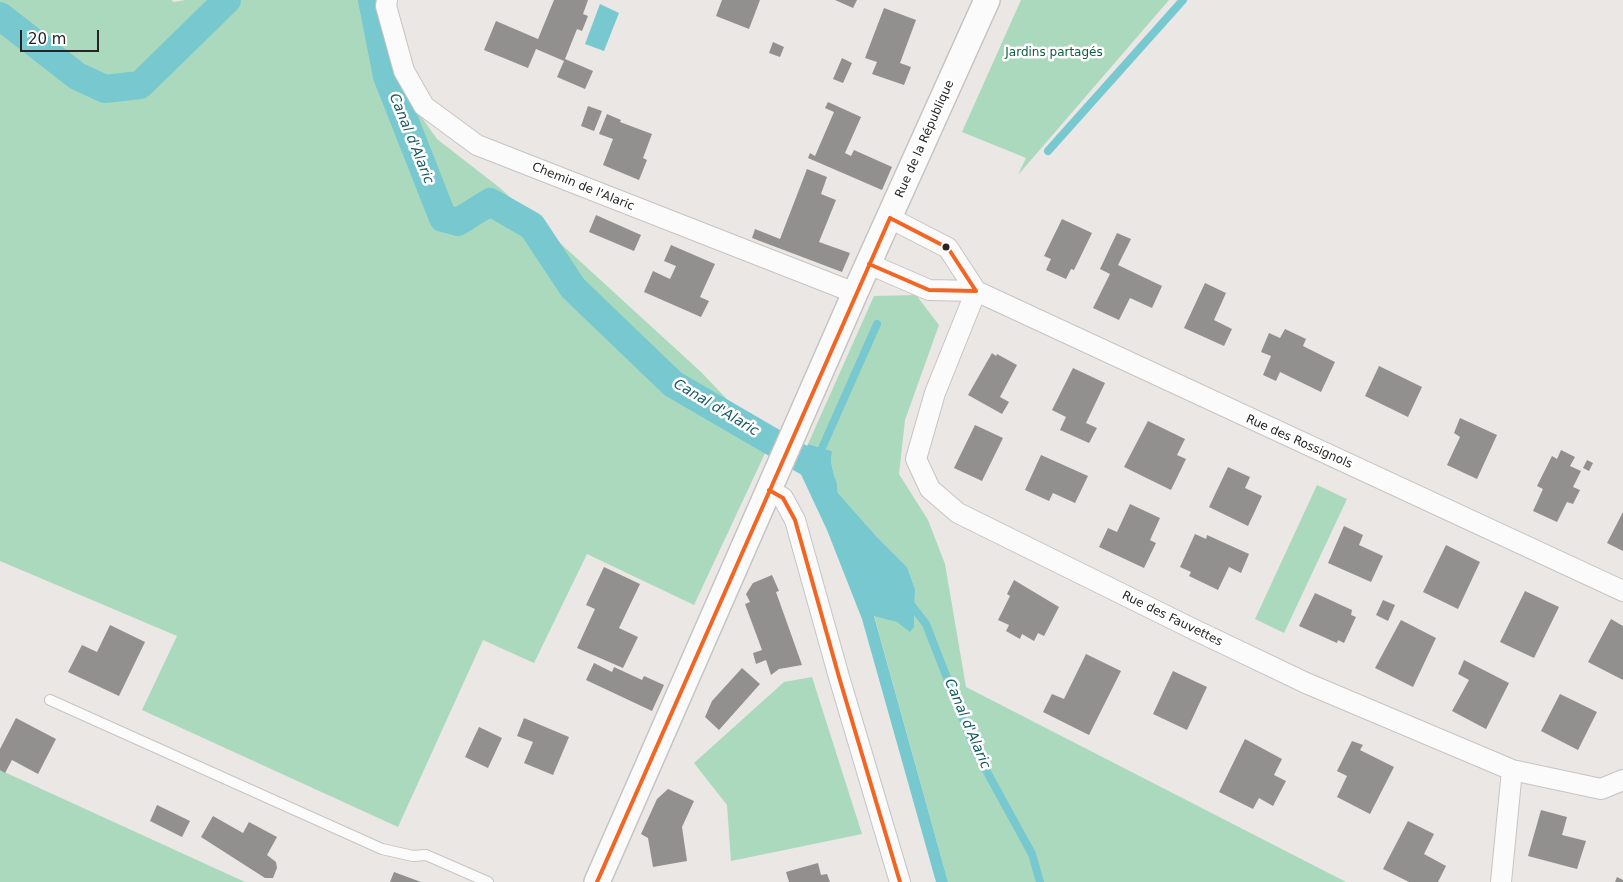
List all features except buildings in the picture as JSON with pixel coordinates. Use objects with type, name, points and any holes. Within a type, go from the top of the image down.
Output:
[{"type":"street","name":"Chemin de l'Alaric","points":[[387,0],[386,6],[404,71],[424,106],[477,145],[855,293]]},
{"type":"street","name":"Rue de la République","points":[[597,882],[855,293],[987,0]]},
{"type":"street","points":[[890,218],[948,248],[976,291]]},
{"type":"street","name":"Rue des Rossignols","points":[[869,264],[929,290],[976,291],[1289,438],[1412,492],[1623,591]]},
{"type":"street","name":"Rue des Fauvettes","points":[[976,291],[935,393],[916,459],[930,489],[958,513],[1306,683],[1512,770],[1601,789],[1623,780]]},
{"type":"street","points":[[773,482],[795,520],[900,882]]},
{"type":"street","points":[[1501,882],[1512,770]]},
{"type":"lane","points":[[50,700],[382,849],[413,856],[426,855],[488,882]]},
{"type":"green space","points":[[0,0],[171,0],[174,2],[185,0],[383,0],[384,45],[405,94],[437,139],[500,188],[701,372],[743,416],[734,421],[731,431],[767,449],[694,605],[587,554],[534,663],[483,640],[398,827],[142,710],[177,636],[0,561]]},
{"type":"green space","name":"Jardins partagés","points":[[1021,0],[1169,0],[1018,175],[1026,158],[962,132]]},
{"type":"green space","points":[[916,295],[939,325],[905,420],[899,474],[928,520],[945,564],[966,687],[1346,882],[948,882],[874,615],[914,627],[915,589],[907,567],[876,536],[838,493],[831,462],[832,451],[808,444],[874,296]]},
{"type":"green space","points":[[1317,485],[1347,499],[1284,633],[1255,619]]},
{"type":"green space","points":[[812,677],[862,834],[731,861],[727,805],[694,763],[784,682]]},
{"type":"green space","points":[[0,770],[245,882],[0,882]]},
{"type":"water","points":[[600,4],[619,13],[604,51],[585,44]]},
{"type":"water","points":[[743,416],[775,430],[767,449],[731,431],[734,420]]},
{"type":"water","points":[[808,444],[832,451],[831,462],[838,493],[876,536],[907,567],[915,589],[914,627],[910,632],[897,622],[874,616],[948,882],[936,882],[862,619],[827,530],[798,468]]},
{"type":"waterway","name":"Canal d'Alaric","points":[[0,16],[77,76],[105,89],[140,85],[227,0]]},
{"type":"waterway","name":"Canal d'Alaric","points":[[372,0],[387,76],[443,218],[458,222],[490,202],[532,226],[573,288],[673,384],[814,466],[823,486]]},
{"type":"waterway","points":[[1048,151],[1183,0]]},
{"type":"waterway","points":[[818,457],[877,324]]},
{"type":"waterway","name":"Canal d'Alaric","points":[[909,602],[926,624],[975,750],[1032,854],[1040,882]]},
{"type":"transit line","points":[[890,218],[948,248],[976,291]]},
{"type":"transit line","points":[[597,882],[890,218]]},
{"type":"transit line","points":[[869,264],[929,290],[976,291]]},
{"type":"transit line","points":[[769,490],[783,498],[795,520],[900,882]]}]
